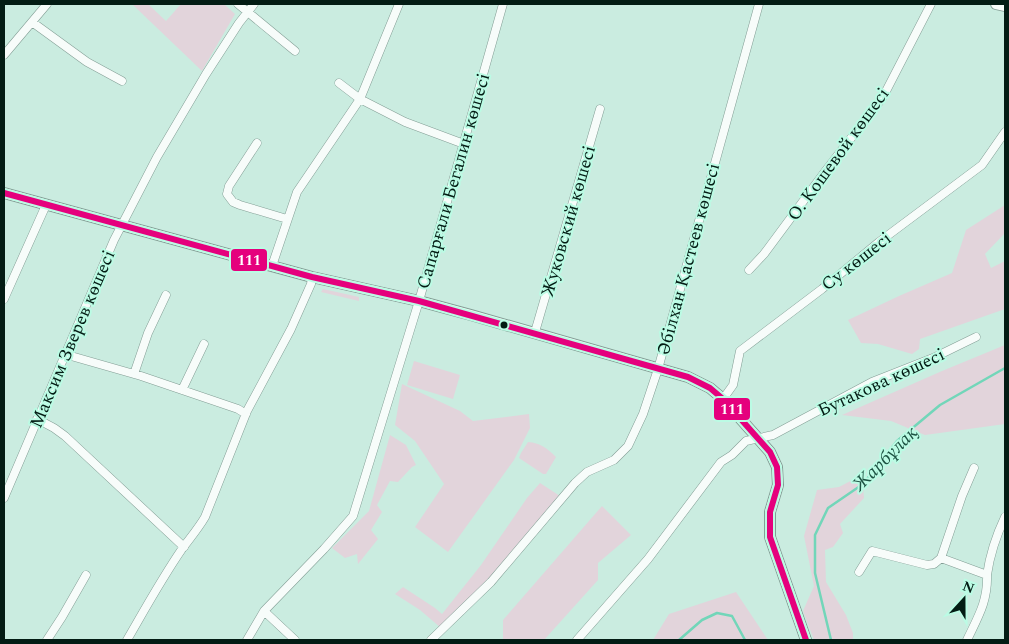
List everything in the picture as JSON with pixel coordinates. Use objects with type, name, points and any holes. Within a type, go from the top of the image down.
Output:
[{"type":"street","points":[[4,55],[47,4]]},
{"type":"street","points":[[238,4],[295,51]]},
{"type":"street","name":"Максим Зверев көшесі","points":[[4,498],[114,240],[123,226],[157,157],[206,74],[246,12],[254,4]]},
{"type":"street","points":[[272,266],[287,219],[302,184],[360,99],[399,4]]},
{"type":"street","name":"Сапарғали Бегалин көшесі","points":[[247,640],[264,611],[353,516],[419,301],[503,4]]},
{"type":"street","name":"Әбілхан Қастеев көшесі","points":[[431,640],[492,582],[575,482],[587,472],[614,460],[628,446],[643,414],[658,369],[759,4]]},
{"type":"street","name":"О. Кошевой көшесі","points":[[749,270],[764,254],[883,97],[931,4]]},
{"type":"street","points":[[996,4],[1005,6]]},
{"type":"street","points":[[32,22],[88,62],[122,81]]},
{"type":"street","points":[[338,83],[360,99],[405,122],[464,144]]},
{"type":"street","name":"Жуковский көшесі","points":[[535,332],[600,109]]},
{"type":"street","name":"Су көшесі","points":[[723,399],[736,378],[740,351],[822,289],[879,242],[982,165],[1005,132]]},
{"type":"street","points":[[257,143],[229,186],[227,194],[240,206],[287,219]]},
{"type":"street","points":[[4,193],[312,277],[419,301],[535,332],[688,377],[710,388],[760,438],[770,452],[777,467],[778,485],[770,512],[770,537],[806,640]]},
{"type":"street","points":[[4,300],[46,205]]},
{"type":"street","points":[[130,640],[150,599],[205,517],[246,414],[291,329],[311,284],[312,277]]},
{"type":"street","points":[[134,374],[148,333],[166,294]]},
{"type":"street","name":"Бутакова көшесі","points":[[760,438],[773,435],[872,382],[933,358],[976,337]]},
{"type":"street","points":[[182,390],[204,344]]},
{"type":"street","points":[[64,354],[134,374],[238,409],[246,414]]},
{"type":"street","points":[[37,419],[65,436],[184,547]]},
{"type":"street","points":[[577,640],[648,559],[721,462],[732,455],[746,441],[760,438]]},
{"type":"street","points":[[859,572],[872,551],[927,565],[934,564],[941,558],[962,496],[974,468]]},
{"type":"street","points":[[967,640],[984,605],[990,557],[1005,517]]},
{"type":"street","points":[[941,558],[987,575]]},
{"type":"street","points":[[47,640],[62,618],[86,575]]},
{"type":"street","points":[[264,611],[295,640]]},
{"type":"shaded area","points":[[132,4],[148,4],[166,21],[181,4],[224,4],[235,14],[202,71]]},
{"type":"shaded area","points":[[1005,205],[1005,233],[985,254],[991,268],[1005,261],[1005,309],[920,339],[919,349],[912,354],[878,344],[861,343],[848,320],[952,273],[966,230]]},
{"type":"shaded area","points":[[323,289],[359,297],[359,301],[321,292]]},
{"type":"shaded area","points":[[1005,345],[1005,424],[925,435],[891,421],[842,415],[942,371]]},
{"type":"shaded area","points":[[414,361],[460,375],[453,399],[407,385]]},
{"type":"shaded area","points":[[402,384],[460,411],[473,421],[529,414],[530,428],[514,460],[448,552],[415,527],[444,484],[415,441],[395,425]]},
{"type":"shaded area","points":[[390,435],[406,445],[416,465],[398,482],[390,481],[377,505],[382,512],[371,530],[378,539],[358,564],[357,554],[345,558],[332,548],[369,511]]},
{"type":"shaded area","points":[[528,442],[543,446],[556,457],[546,474],[543,474],[519,458]]},
{"type":"shaded area","points":[[862,475],[864,498],[840,524],[843,533],[833,547],[825,550],[826,582],[846,615],[853,633],[853,640],[814,640],[803,611],[814,586],[804,536],[817,490],[839,487]]},
{"type":"shaded area","points":[[540,483],[560,496],[497,570],[441,628],[420,610],[395,594],[403,587],[442,614],[481,565],[527,498]]},
{"type":"shaded area","points":[[602,506],[631,535],[598,563],[598,580],[544,640],[503,640],[503,620]]},
{"type":"shaded area","points":[[736,592],[768,640],[653,640],[669,614]]},
{"type":"waterway","name":"Жарбұлақ","points":[[831,640],[815,573],[815,535],[828,508],[863,484],[897,441],[940,405],[1005,368]]},
{"type":"waterway","name":"Жарбұлақ","points":[[679,640],[702,620],[717,613],[732,616],[745,640]]},
{"type":"transit line","name":"111","points":[[4,193],[312,277],[419,301],[688,377],[710,388],[723,399],[770,452],[777,467],[778,485],[770,512],[770,537],[806,640]]}]
